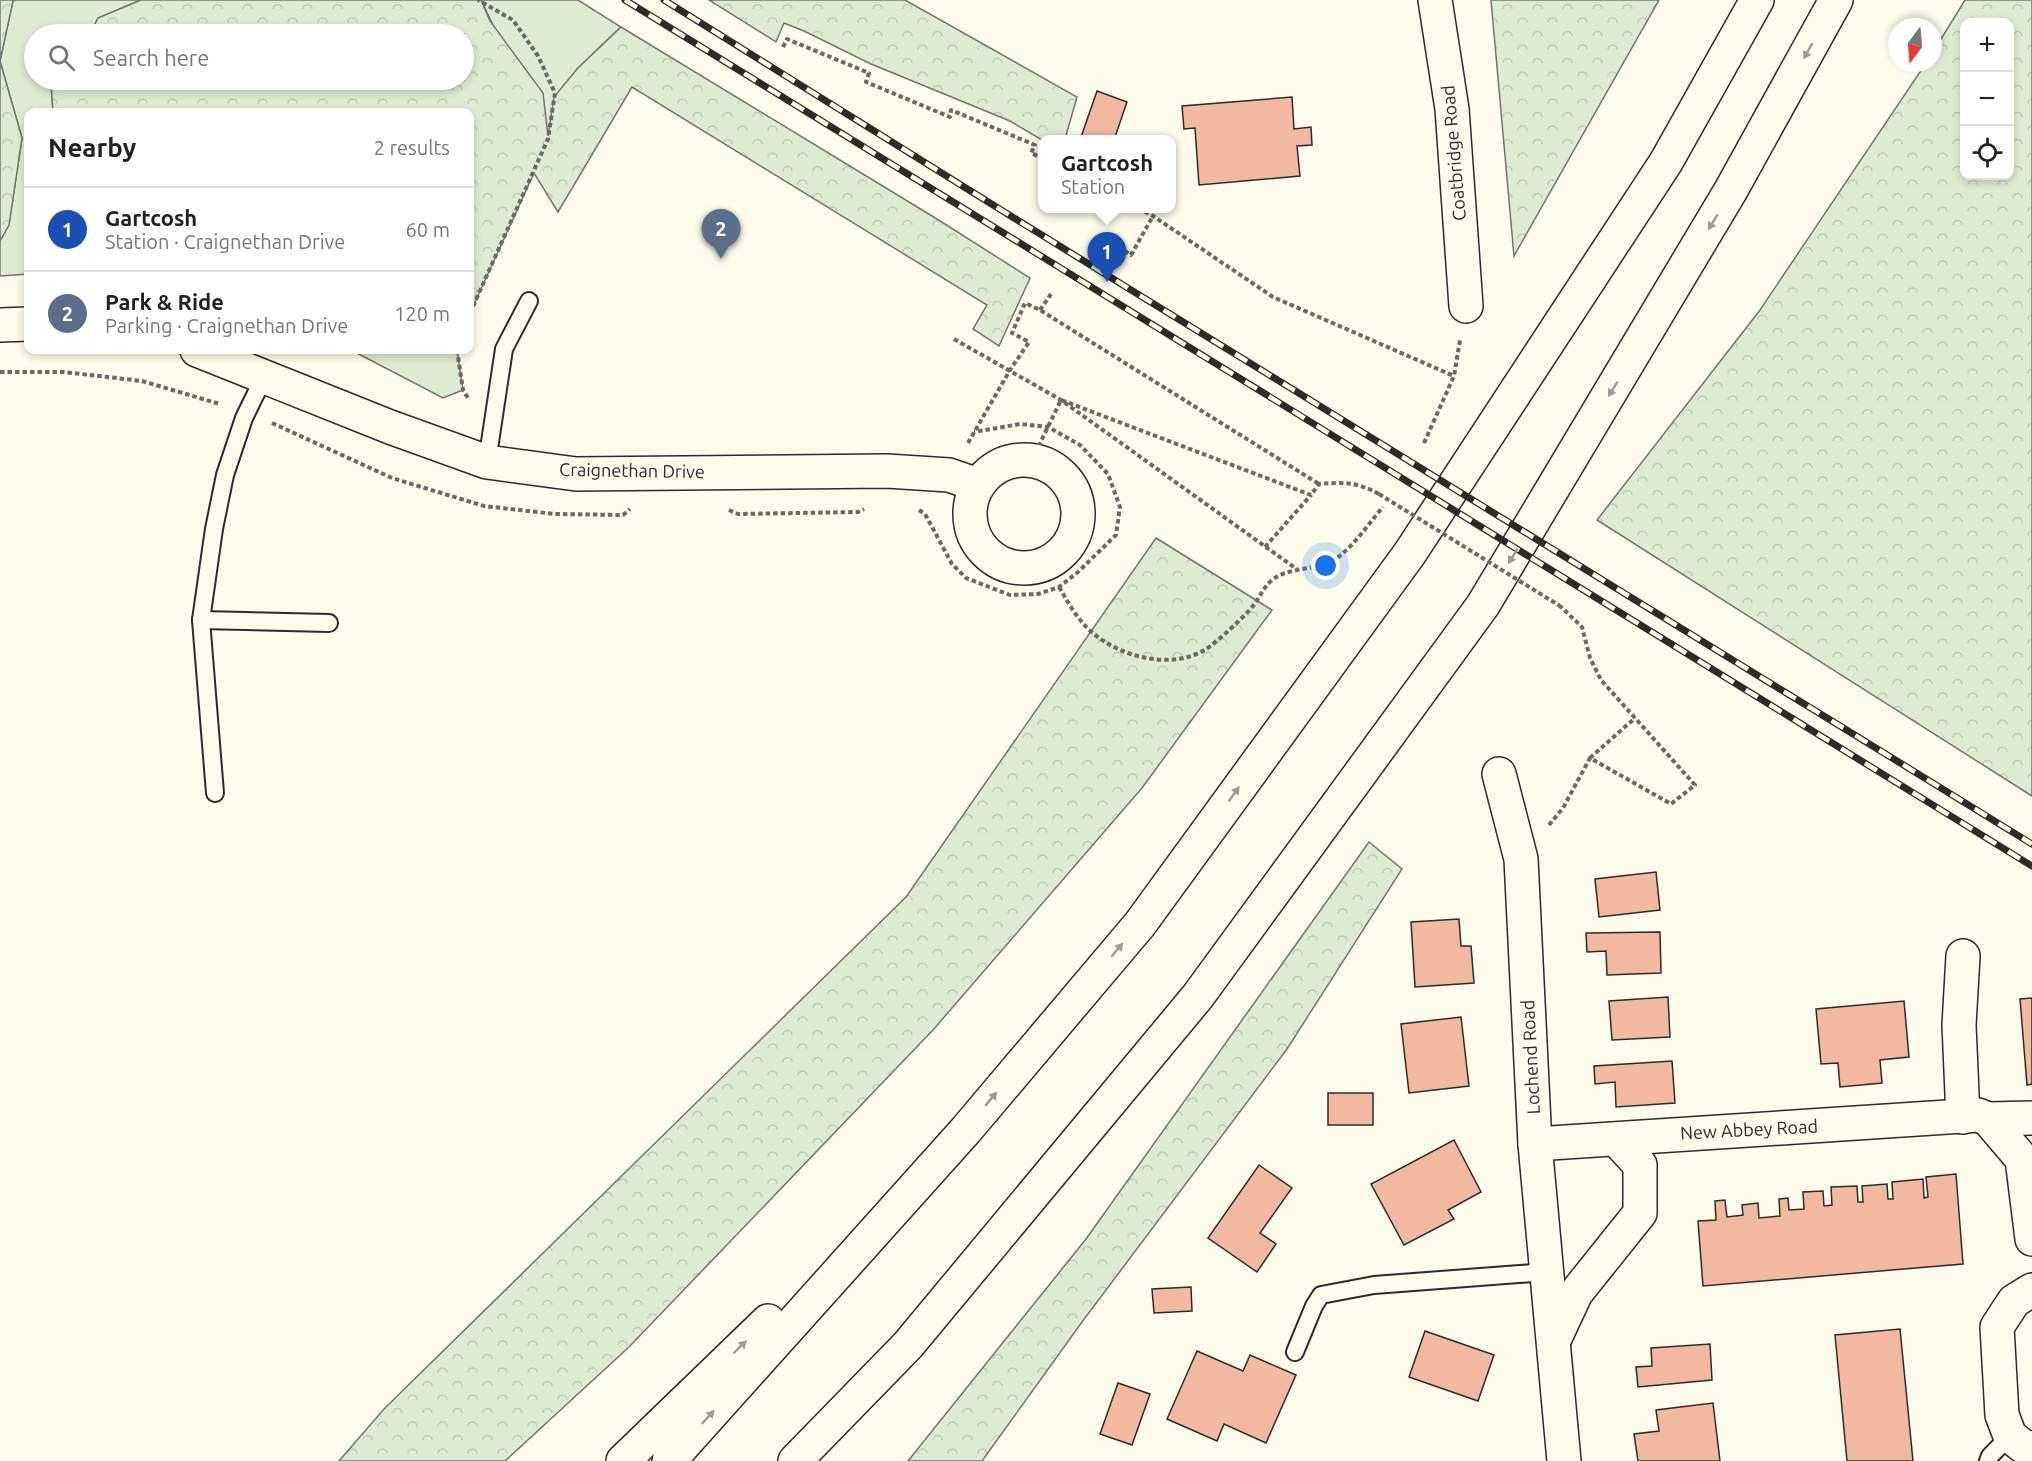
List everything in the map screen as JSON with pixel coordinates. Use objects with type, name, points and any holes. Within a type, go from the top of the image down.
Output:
[{"type":"main road","name":"Coatbridge Road","points":[[1435,0],[1452,109],[1466,306]]},
{"type":"main road","points":[[669,1461],[966,1130],[1140,924],[1410,553],[1666,162],[1757,0]]},
{"type":"main road","points":[[820,1461],[908,1345],[1198,996],[1484,605],[1731,190],[1836,0]]},
{"type":"main road","points":[[0,325],[24,324]]},
{"type":"main road","name":"Craignethan Drive","points":[[207,354],[390,427],[487,462],[576,474],[887,471],[964,480]]},
{"type":"main road","points":[[1016,460],[1032,460],[1049,466],[1064,476],[1073,490],[1078,507],[1078,524],[1072,541],[1061,555],[1029,568],[1012,567],[996,561],[983,550],[974,535],[970,518],[971,501],[964,480],[988,473],[1001,464],[1016,460]]},
{"type":"main road","name":"Lochend Road","points":[[1499,774],[1521,859],[1535,1144],[1564,1461]]},
{"type":"main road","points":[[1963,956],[1959,1022],[1975,1118],[2022,1160],[2032,1239]]},
{"type":"main road","name":"New Abbey Road","points":[[1535,1144],[1682,1133],[1975,1118],[2032,1118]]},
{"type":"main road","points":[[623,1461],[966,1130]]},
{"type":"main road","points":[[1553,1342],[1576,1293],[1640,1213],[1640,1165],[1616,1139]]},
{"type":"main road","points":[[2021,1442],[2002,1416],[1997,1327],[2014,1301],[2032,1290]]},
{"type":"main road","points":[[795,1461],[908,1345]]},
{"type":"lane","points":[[487,462],[504,349],[529,301]]},
{"type":"lane","points":[[215,793],[201,620],[214,530],[225,475],[244,418],[264,377]]},
{"type":"lane","points":[[201,620],[330,623]]},
{"type":"lane","points":[[1295,1352],[1321,1294],[1374,1285],[1547,1272]]},
{"type":"lane","points":[[1988,1461],[1990,1455],[2021,1442]]},
{"type":"path","points":[[474,304],[548,139],[555,93],[538,56],[513,20],[478,0]]},
{"type":"path","points":[[783,46],[787,39],[869,73],[866,82],[950,117],[951,110],[1035,145],[1031,153],[1038,156]]},
{"type":"path","points":[[1147,213],[1273,297],[1454,376]]},
{"type":"path","points":[[1107,247],[1111,242],[1131,255],[1153,216]]},
{"type":"path","points":[[1041,310],[1052,294]]},
{"type":"path","points":[[964,480],[1010,370],[1029,342],[1012,333],[1025,303],[1041,310],[1319,484],[1345,482],[1363,485],[1560,606],[1582,627],[1590,658],[1601,680],[1695,785],[1671,804],[1590,758]]},
{"type":"path","points":[[1424,443],[1454,376],[1466,306]]},
{"type":"path","points":[[954,339],[1061,400],[1298,570]]},
{"type":"path","points":[[1032,460],[1061,400]]},
{"type":"path","points":[[1061,400],[1311,495]]},
{"type":"path","points":[[1265,547],[1319,484]]},
{"type":"path","points":[[1059,586],[1074,614],[1095,635],[1115,647],[1136,655],[1160,660],[1184,659],[1206,649],[1254,606],[1261,591],[1274,579],[1329,562],[1345,552],[1383,507]]},
{"type":"path","points":[[1521,859],[1563,808],[1590,758],[1635,718]]},
{"type":"green space","points":[[0,0],[15,0],[0,61]]},
{"type":"green space","points":[[13,0],[141,0],[98,18],[95,24],[24,24],[24,90],[51,90],[53,108],[24,108],[24,274],[0,276],[0,241],[9,224],[22,138],[0,61]]},
{"type":"green space","points":[[141,0],[481,0],[490,21],[543,93],[548,136],[554,97],[577,69],[621,27],[1030,278],[999,346],[973,329],[987,305],[632,87],[558,212],[534,173],[474,304],[474,108],[53,108],[51,90],[474,90],[474,24],[95,24],[98,18]]},
{"type":"green space","points":[[481,0],[578,0],[621,27],[577,69],[548,139]]},
{"type":"green space","points":[[709,0],[905,0],[1077,97],[1066,135],[1038,135],[1038,138],[1010,121],[871,64],[784,23],[776,42]]},
{"type":"green space","points":[[1491,0],[1659,0],[1514,256]]},
{"type":"green space","points":[[1965,0],[2032,0],[2032,796],[1597,520],[1760,310],[1920,72],[1942,72],[1942,37]]},
{"type":"green space","points":[[0,61],[22,138],[9,225],[0,241]]},
{"type":"green space","points":[[359,354],[458,354],[463,390],[443,398]]},
{"type":"green space","points":[[1156,538],[1272,610],[1142,788],[933,1030],[629,1347],[505,1461],[339,1461],[384,1409],[906,897]]},
{"type":"green space","points":[[1369,842],[1402,869],[1287,1049],[1082,1322],[982,1461],[908,1461],[1086,1239]]},
{"type":"building","points":[[1097,91],[1127,102],[1116,135],[1082,135]]},
{"type":"building","points":[[1292,97],[1294,129],[1311,127],[1312,145],[1297,146],[1300,176],[1199,185],[1195,128],[1184,129],[1182,106]]},
{"type":"building","points":[[1656,872],[1660,910],[1599,917],[1595,879]]},
{"type":"building","points":[[1459,919],[1461,946],[1471,946],[1474,983],[1415,987],[1411,922]]},
{"type":"building","points":[[1660,932],[1661,973],[1607,975],[1606,951],[1587,952],[1586,933]]},
{"type":"building","points":[[1668,997],[1670,1037],[1612,1040],[1609,1001]]},
{"type":"building","points":[[2032,998],[2032,1084],[2027,1085],[2020,999]]},
{"type":"building","points":[[1904,1001],[1909,1057],[1880,1060],[1882,1083],[1840,1087],[1838,1063],[1821,1064],[1816,1009]]},
{"type":"building","points":[[1461,1017],[1469,1086],[1409,1093],[1401,1024]]},
{"type":"building","points":[[1672,1061],[1675,1103],[1616,1107],[1615,1082],[1595,1084],[1594,1066]]},
{"type":"building","points":[[1328,1093],[1373,1093],[1373,1125],[1328,1125]]},
{"type":"building","points":[[1454,1140],[1481,1192],[1448,1210],[1454,1219],[1404,1245],[1371,1184]]},
{"type":"building","points":[[1259,1165],[1292,1188],[1260,1233],[1276,1244],[1257,1272],[1208,1238]]},
{"type":"building","points":[[1956,1174],[1963,1264],[1703,1286],[1698,1221],[1716,1220],[1715,1201],[1725,1200],[1727,1217],[1743,1215],[1742,1205],[1758,1203],[1759,1218],[1780,1216],[1779,1199],[1788,1198],[1789,1210],[1804,1209],[1803,1192],[1823,1191],[1824,1206],[1832,1205],[1831,1187],[1857,1186],[1858,1202],[1863,1202],[1862,1186],[1887,1184],[1888,1199],[1893,1199],[1892,1182],[1923,1179],[1924,1198],[1928,1197],[1926,1177]]},
{"type":"building","points":[[1191,1287],[1192,1311],[1154,1313],[1152,1289]]},
{"type":"building","points":[[1900,1329],[1913,1461],[1847,1461],[1835,1335]]},
{"type":"building","points":[[1425,1331],[1494,1355],[1478,1401],[1409,1377]]},
{"type":"building","points":[[1710,1344],[1712,1380],[1638,1387],[1636,1367],[1652,1366],[1651,1348]]},
{"type":"building","points":[[1197,1351],[1243,1371],[1250,1355],[1296,1375],[1266,1443],[1224,1424],[1217,1441],[1167,1419]]},
{"type":"building","points":[[1118,1383],[1150,1394],[1132,1445],[1100,1434]]},
{"type":"building","points":[[1713,1403],[1720,1461],[1638,1461],[1634,1434],[1659,1431],[1656,1410]]},
{"type":"railway","points":[[625,0],[2032,866]]},
{"type":"railway","points":[[664,0],[2032,844]]},
{"type":"place","name":"Park & Ride","points":[[721,259]]},
{"type":"place","name":"Gartcosh","points":[[1107,282]]}]
